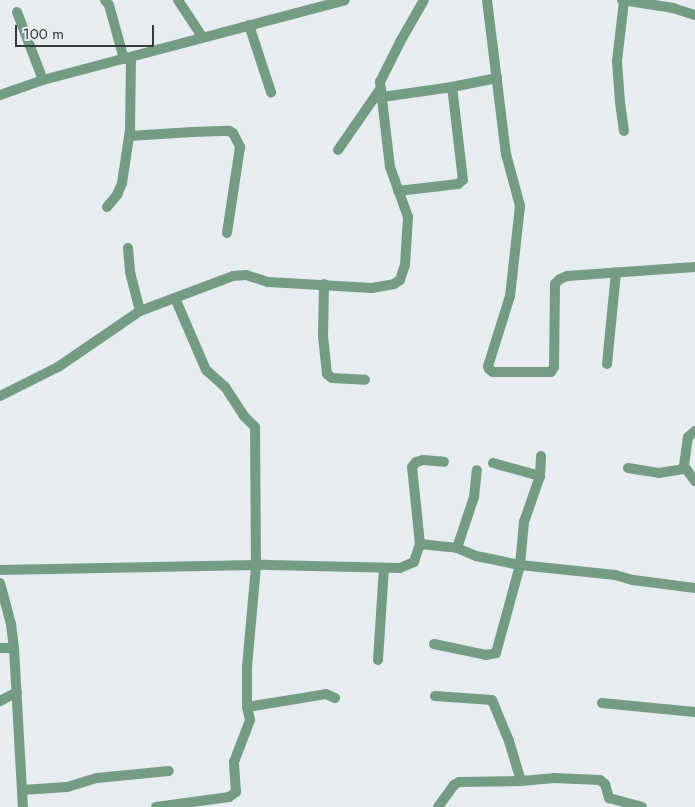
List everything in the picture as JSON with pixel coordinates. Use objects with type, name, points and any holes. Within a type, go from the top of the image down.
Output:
[{"type":"street","points":[[105,0],[109,5],[128,59],[129,136],[121,188],[106,207]]},
{"type":"street","points":[[178,0],[203,38]]},
{"type":"street","points":[[0,94],[43,80],[345,0]]},
{"type":"street","points":[[0,396],[58,367],[140,310],[238,275],[268,282],[372,288],[394,284],[400,280],[405,265],[407,211],[390,167],[381,92],[382,78],[424,0]]},
{"type":"street","points":[[487,0],[506,154],[520,206],[510,296],[488,366],[489,369],[493,372],[551,372],[554,367],[555,284],[567,276],[695,267]]},
{"type":"street","points":[[624,131],[620,102],[618,61],[623,0],[674,8],[695,15]]},
{"type":"street","points":[[17,12],[43,80]]},
{"type":"street","points":[[249,25],[272,92]]},
{"type":"street","points":[[338,150],[381,92],[452,87],[497,78]]},
{"type":"street","points":[[398,191],[458,184],[463,180],[452,87]]},
{"type":"street","points":[[129,136],[193,132],[229,131],[233,133],[240,147],[227,233]]},
{"type":"street","points":[[128,248],[130,272],[140,310]]},
{"type":"street","points":[[607,364],[616,272]]},
{"type":"street","points":[[324,284],[323,336],[327,374],[332,378],[365,380]]},
{"type":"street","points":[[156,807],[208,801],[235,794],[234,762],[250,720],[247,706],[247,667],[256,566],[255,427],[244,416],[225,387],[206,370],[175,298]]},
{"type":"street","points":[[695,431],[688,437],[685,469],[695,481]]},
{"type":"street","points":[[434,644],[486,655],[496,653],[520,565],[524,522],[540,476],[541,456]]},
{"type":"street","points":[[0,570],[256,566],[400,568],[411,565],[417,558],[420,544],[412,467],[416,462],[423,460],[444,462]]},
{"type":"street","points":[[493,463],[540,476]]},
{"type":"street","points":[[628,468],[659,473],[685,469]]},
{"type":"street","points":[[457,548],[474,497],[477,470]]},
{"type":"street","points":[[420,544],[457,548],[476,556],[520,565],[615,575],[633,580],[695,588]]},
{"type":"street","points":[[378,660],[384,568]]},
{"type":"street","points":[[0,583],[11,624],[14,648],[22,790],[20,805]]},
{"type":"street","points":[[0,648],[14,648]]},
{"type":"street","points":[[0,701],[17,692]]},
{"type":"street","points":[[247,706],[326,694],[336,698]]},
{"type":"street","points":[[435,696],[492,700],[509,741],[521,781]]},
{"type":"street","points":[[602,703],[695,712]]},
{"type":"street","points":[[22,790],[68,787],[97,778],[169,770]]},
{"type":"street","points":[[438,807],[454,785],[459,782],[521,781],[554,778],[600,780],[605,784],[609,798],[642,807]]}]
